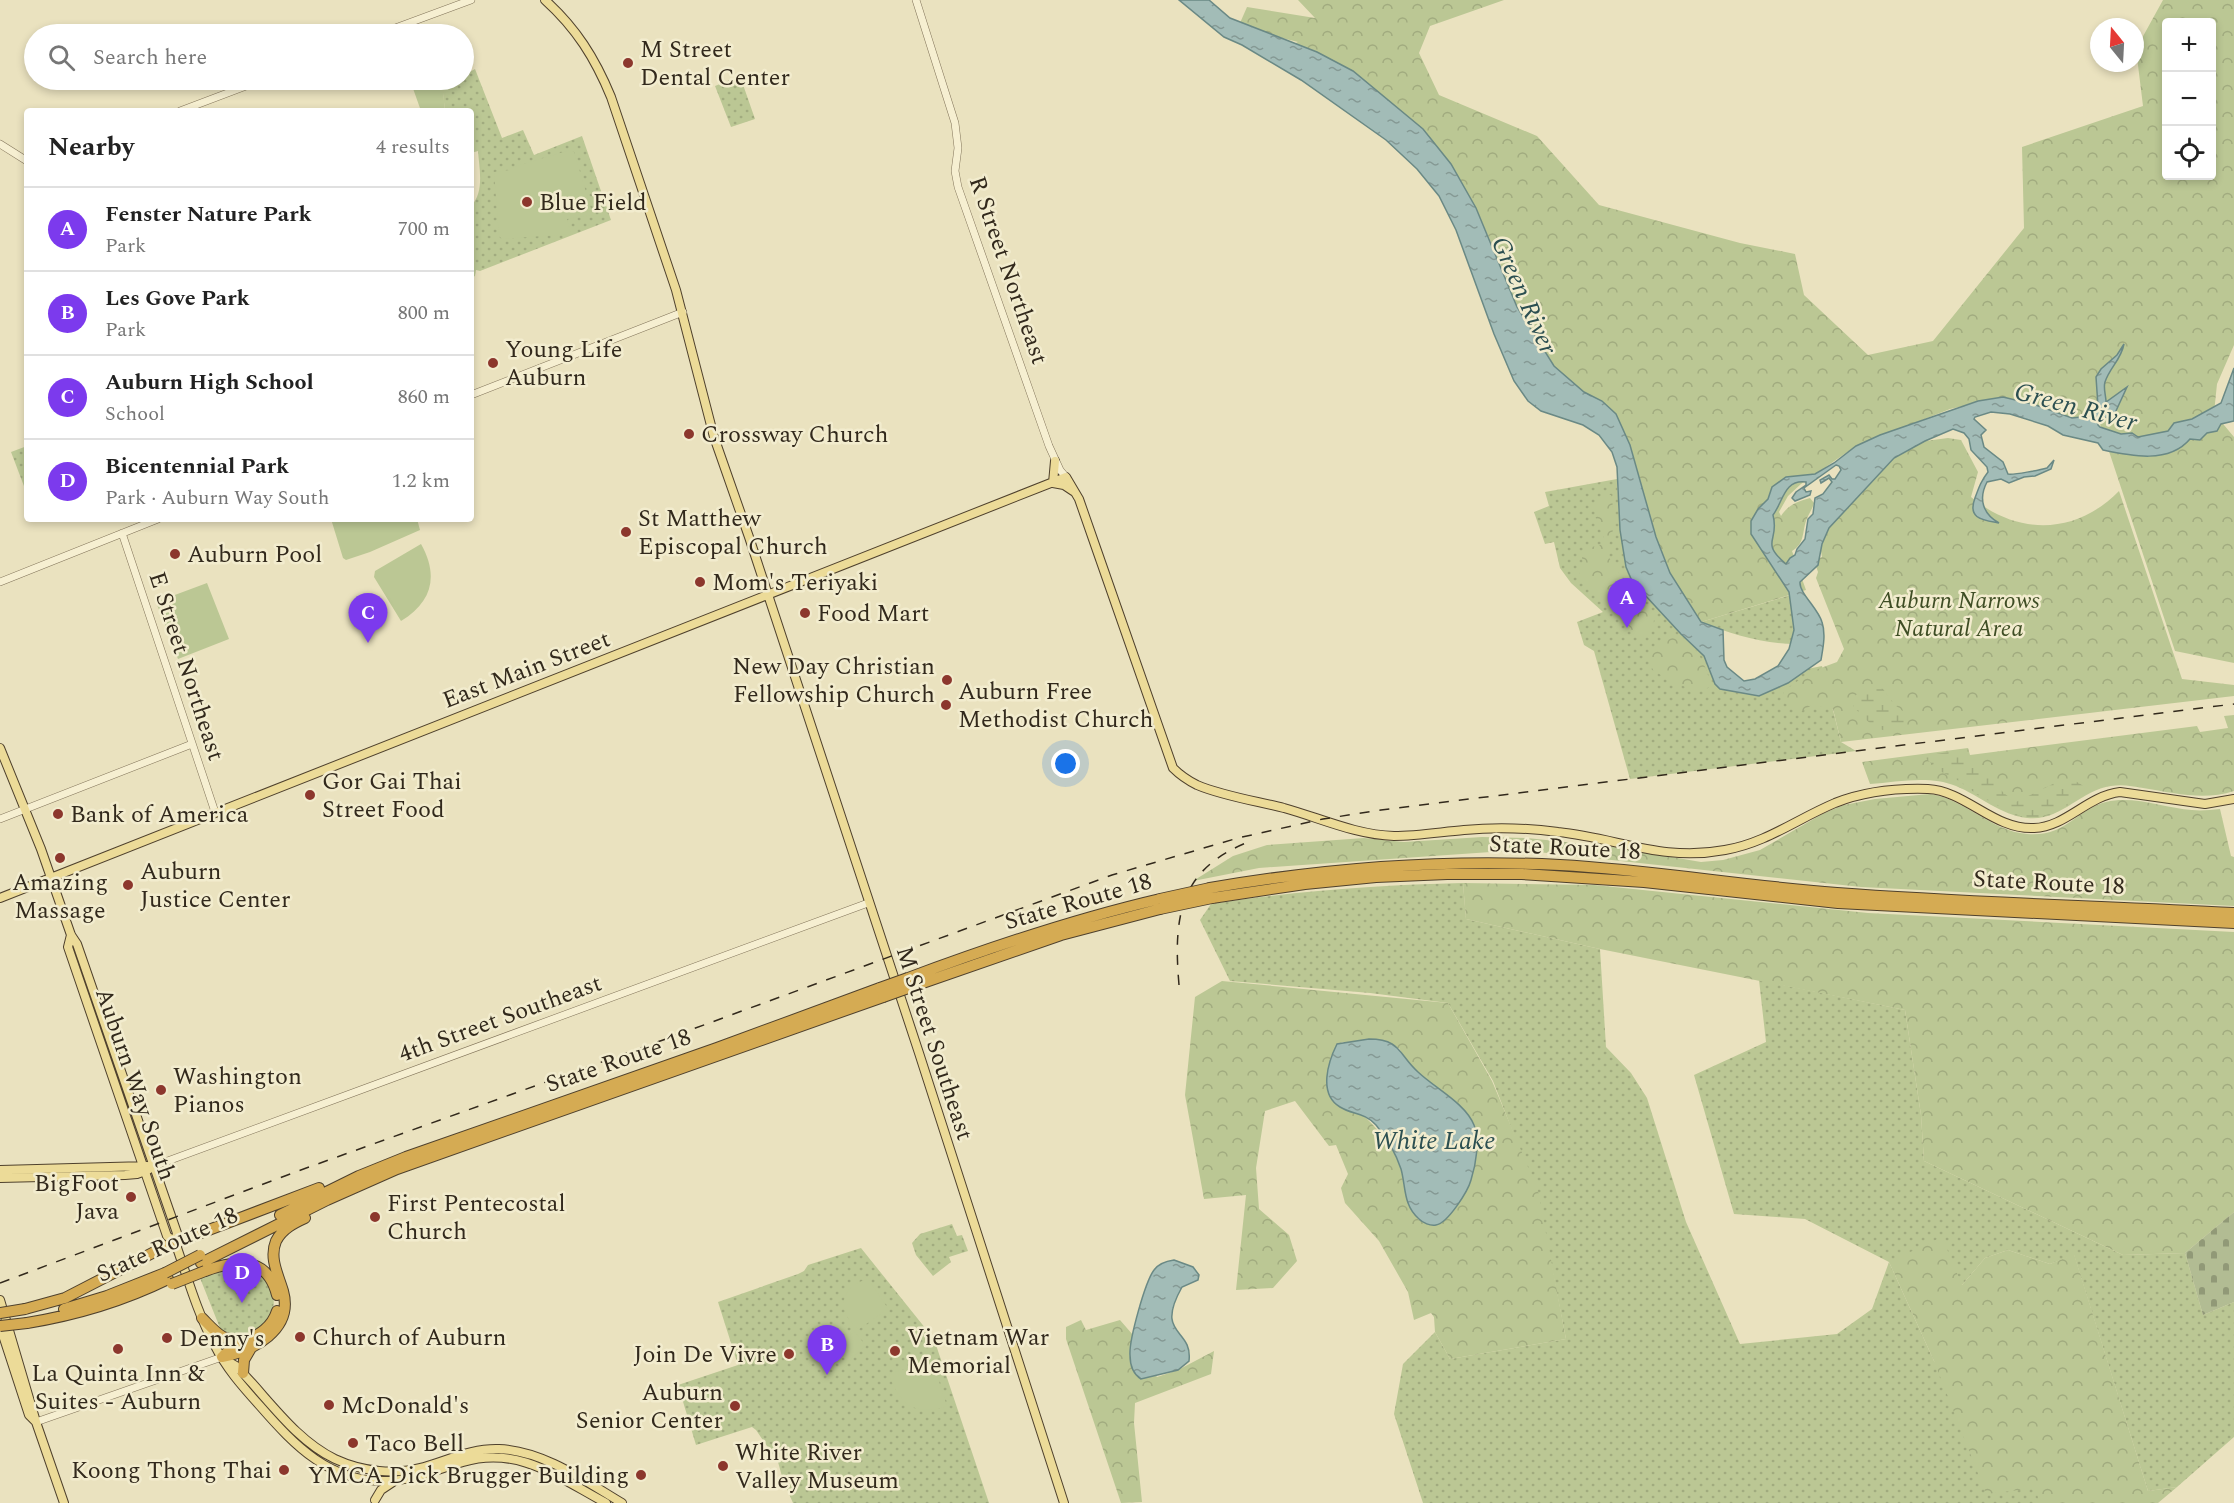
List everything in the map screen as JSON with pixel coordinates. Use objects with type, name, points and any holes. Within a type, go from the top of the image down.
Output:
[{"type":"highway","name":"State Route 18","points":[[202,1263],[371,1171],[774,1037],[909,982],[1160,904],[1296,875],[1376,867],[1457,863],[1525,864],[1628,870],[1838,893],[2234,913]]},
{"type":"highway","name":"State Route 18","points":[[1211,893],[1376,877],[1522,874],[1644,882],[1838,903],[2234,923]]},
{"type":"highway","name":"State Route 18","points":[[0,1326],[26,1316],[67,1316],[119,1300],[202,1263],[290,1217],[397,1169],[408,1160]]},
{"type":"highway","points":[[222,1357],[251,1348],[273,1333],[284,1311],[285,1298],[275,1268],[273,1251],[283,1231],[386,1178],[397,1169]]},
{"type":"highway","points":[[0,1313],[26,1316],[83,1290],[175,1242],[241,1219],[352,1174],[371,1171]]},
{"type":"highway","points":[[168,1279],[202,1263],[225,1265],[243,1263],[258,1267],[268,1276],[276,1292],[277,1308],[270,1325],[256,1337],[232,1348],[222,1357]]},
{"type":"highway","name":"State Route 18","points":[[0,1320],[91,1301],[168,1279]]},
{"type":"highway","points":[[202,1318],[226,1340],[238,1341],[256,1337]]},
{"type":"highway","points":[[243,1373],[244,1360],[251,1348]]},
{"type":"main road","name":"M Street Southeast","points":[[546,1],[579,36],[601,72],[611,97],[683,312],[714,437],[922,1062],[1064,1503]]},
{"type":"main road","points":[[1055,461],[1053,483],[1064,485],[1076,493]]},
{"type":"main road","points":[[1066,477],[1076,493],[1173,768],[1186,779],[1203,787],[1368,833],[1406,836],[1476,829],[1558,831],[1662,852],[1684,854],[1725,851],[1755,843],[1835,803],[1885,791],[1929,789],[1943,792],[2000,821],[2015,827],[2032,829],[2048,827],[2107,794],[2120,792],[2205,804],[2234,799]]},
{"type":"main road","name":"East Main Street","points":[[0,898],[1066,477]]},
{"type":"main road","name":"Auburn Way South","points":[[0,748],[52,878],[71,935],[77,944],[177,1233],[175,1242],[202,1318],[230,1372],[299,1448],[328,1467],[359,1478],[395,1481],[475,1459],[522,1456],[536,1466],[606,1503]]},
{"type":"main road","name":"Auburn Way South","points":[[71,935],[68,947],[167,1236],[175,1242]]},
{"type":"main road","points":[[0,1178],[125,1175],[153,1166]]},
{"type":"main road","points":[[0,1170],[145,1169]]},
{"type":"main road","points":[[0,1300],[36,1422],[64,1503]]},
{"type":"main road","points":[[0,1326],[29,1416],[36,1422]]},
{"type":"main road","name":"Auburn Way South","points":[[222,1357],[236,1366],[305,1440],[352,1466],[375,1471],[419,1468],[481,1450],[540,1458],[622,1503]]},
{"type":"main road","points":[[328,1467],[334,1466],[361,1474],[375,1471],[384,1476],[414,1477]]},
{"type":"main road","points":[[375,1500],[381,1490],[395,1481]]},
{"type":"street","points":[[405,24],[471,0]]},
{"type":"street","name":"R Street Northeast","points":[[916,0],[955,123],[958,148],[955,171],[958,187],[1055,461],[1066,477]]},
{"type":"street","points":[[188,108],[236,90]]},
{"type":"street","points":[[0,144],[24,158]]},
{"type":"street","points":[[474,394],[683,312]]},
{"type":"street","points":[[0,582],[151,522]]},
{"type":"street","name":"E Street Northeast","points":[[122,534],[215,812]]},
{"type":"street","points":[[0,819],[192,744]]},
{"type":"street","name":"4th Street Southeast","points":[[153,1166],[868,903]]},
{"type":"street","points":[[36,1422],[222,1357]]},
{"type":"green space","points":[[1298,0],[1504,0],[1430,26],[1419,53],[1439,95],[1537,136],[1599,205],[1740,243],[1795,254],[1804,295],[1868,355],[1933,341],[2024,228],[2022,147],[2143,106],[2139,72],[2144,72],[2144,34],[2163,0],[2234,0],[2234,345],[2217,384],[2214,413],[2234,437],[2234,663],[2175,651],[2098,418],[2067,420],[2003,397],[1950,409],[1856,446],[1801,484],[1788,496],[1779,512],[1781,516],[1783,512],[1801,501],[1810,498],[1814,503],[1801,541],[1792,551],[1806,590],[1701,622],[1683,613],[1637,487],[1494,281],[1506,277],[1476,208],[1449,161],[1286,47],[1298,42],[1266,34],[1240,23],[1247,7],[1315,18]]},
{"type":"green space","points":[[474,70],[502,138],[523,130],[534,155],[582,136],[611,220],[480,271],[476,270],[474,276],[474,202],[480,187],[480,172],[478,151],[474,152],[474,108],[445,108],[443,90],[474,90]]},
{"type":"green space","points":[[740,76],[755,119],[731,127],[715,86]]},
{"type":"green space","points":[[414,90],[443,90],[445,108],[420,108]]},
{"type":"green space","points":[[570,150],[574,152],[593,215],[567,219],[571,234],[502,239],[499,236],[494,172],[510,170],[510,168]]},
{"type":"green space","name":"Auburn Narrows Natural Area","points":[[1948,438],[1961,440],[1978,472],[1971,497],[1989,510],[2008,519],[2027,524],[2066,523],[2084,516],[2119,491],[2182,679],[2234,685],[2234,696],[1841,742],[1833,709],[1812,705],[1799,713],[1782,701],[1784,691],[1810,672],[1837,662],[1844,649],[1816,578],[1818,572],[1814,560],[1822,557],[1820,546],[1825,530],[1893,458],[1925,441]]},
{"type":"green space","points":[[24,447],[24,486],[11,452]]},
{"type":"green space","points":[[1617,479],[1620,530],[1662,614],[1704,656],[1715,684],[1788,683],[1807,669],[1822,666],[1841,742],[1856,751],[1630,779],[1594,651],[1584,645],[1577,622],[1603,612],[1571,583],[1560,568],[1554,542],[1545,544],[1534,512],[1549,506],[1545,492]]},
{"type":"green space","points":[[1604,495],[1611,495],[1613,511],[1613,528],[1608,556],[1632,592],[1653,614],[1653,625],[1649,633],[1640,636],[1633,632],[1624,619],[1580,577],[1579,571],[1584,568],[1583,551],[1588,546],[1598,547],[1602,543],[1604,536],[1596,520],[1595,510]]},
{"type":"green space","points":[[332,522],[418,522],[420,530],[370,552],[346,560],[343,558]]},
{"type":"green space","points":[[421,544],[430,567],[429,587],[420,605],[401,621],[374,577],[375,571]]},
{"type":"green space","points":[[207,583],[229,639],[178,659],[156,602]]},
{"type":"green space","points":[[1794,594],[1796,644],[1747,637],[1701,622]]},
{"type":"green space","points":[[1671,636],[1679,636],[1686,640],[1696,651],[1705,666],[1709,680],[1710,686],[1705,690],[1697,691],[1672,682],[1653,670],[1647,657],[1649,653]]},
{"type":"green space","points":[[1868,684],[1883,689],[1895,705],[1905,713],[1907,721],[1892,730],[1884,730],[1865,719],[1853,706],[1856,695]]},
{"type":"green space","points":[[2234,715],[2234,791],[2200,796],[2115,785],[2090,793],[2060,811],[2039,818],[2027,818],[2008,813],[1965,790],[1946,783],[1913,780],[1870,784],[1862,762],[1968,748],[1970,755],[2197,726],[2200,732],[2228,728],[2224,716]]},
{"type":"green space","points":[[1955,751],[1979,767],[2016,802],[2063,779],[2077,782],[2088,791],[2053,813],[2035,818],[2020,816],[1979,796],[1959,781],[1940,771],[1923,756]]},
{"type":"green space","points":[[1930,794],[1955,802],[2014,832],[2027,834],[2052,831],[2095,806],[2116,800],[2138,801],[2182,809],[2220,809],[2231,856],[2234,857],[2234,906],[1861,887],[1520,850],[1259,868],[1193,881],[1233,856],[1267,845],[1364,838],[1404,842],[1482,837],[1527,838],[1613,847],[1701,862],[1723,860],[1760,850],[1824,813],[1844,805],[1875,799]]},
{"type":"green space","points":[[1463,883],[1466,919],[1600,949],[1606,1047],[1631,1073],[1647,1098],[1686,1222],[1740,1344],[1837,1334],[1872,1309],[1889,1262],[1934,1361],[2039,1486],[2040,1503],[1423,1503],[1394,1414],[1403,1364],[1435,1332],[1450,1359],[1566,1339],[1538,1197],[1493,1081],[1448,1003],[1370,993],[1230,981],[1200,920],[1211,904],[1242,899],[1337,889]]},
{"type":"green space","points":[[1463,883],[1594,885],[1868,913],[2234,932],[2234,1212],[2185,1253],[2123,1255],[1924,1161],[1921,1115],[1905,1010],[1600,949],[1466,919]]},
{"type":"green space","points":[[1759,980],[1905,1010],[1921,1115],[1924,1161],[2123,1255],[2185,1253],[2203,1315],[2234,1302],[2234,1437],[2177,1487],[2148,1491],[2074,1255],[2050,1264],[2008,1250],[1985,1258],[1962,1285],[1889,1262],[1805,1219],[1734,1214],[1694,1075],[1766,1042]]},
{"type":"green space","points":[[1222,981],[1448,1003],[1492,1081],[1538,1191],[1566,1339],[1450,1359],[1435,1332],[1434,1317],[1431,1313],[1414,1320],[1408,1292],[1379,1241],[1345,1203],[1341,1188],[1348,1174],[1336,1145],[1329,1146],[1295,1101],[1265,1111],[1256,1168],[1259,1209],[1289,1235],[1297,1261],[1273,1288],[1236,1290],[1246,1195],[1204,1199],[1185,1095],[1195,997]],"holes":[[[1342,1042],[1399,1048],[1422,1076],[1461,1108],[1470,1121],[1475,1136],[1475,1156],[1468,1184],[1461,1198],[1443,1221],[1419,1220],[1409,1204],[1399,1164],[1389,1145],[1364,1116],[1327,1082],[1331,1056]]]},
{"type":"green space","points":[[2234,1212],[2234,1302],[2203,1315],[2185,1253]]},
{"type":"green space","points":[[952,1224],[957,1236],[962,1235],[968,1251],[949,1257],[951,1262],[933,1276],[916,1255],[912,1243],[920,1234]]},
{"type":"green space","points":[[1942,1237],[1962,1285],[1985,1258],[2008,1250],[2050,1264],[2074,1254],[2148,1491],[2177,1487],[2158,1503],[2039,1503],[2036,1488],[1986,1494],[1934,1361],[1889,1262]]},
{"type":"green space","points":[[861,1248],[934,1339],[989,1503],[793,1503],[778,1462],[752,1427],[696,1445],[678,1385],[738,1365],[718,1302],[798,1274],[808,1265]]},
{"type":"green space","points":[[250,1268],[265,1278],[273,1297],[274,1306],[261,1327],[237,1338],[223,1332],[220,1328],[200,1278],[230,1269]]},
{"type":"green space","points":[[868,1279],[887,1307],[885,1311],[859,1329],[847,1315],[844,1301],[851,1288]]},
{"type":"green space","points":[[1081,1320],[1086,1330],[1120,1320],[1133,1335],[1131,1341],[1157,1377],[1178,1370],[1214,1351],[1211,1374],[1135,1403],[1134,1423],[1142,1502],[1121,1503],[1066,1339],[1066,1327]]},
{"type":"green space","points":[[855,1332],[866,1346],[849,1360],[838,1347]]},
{"type":"green space","points":[[930,1361],[933,1363],[947,1406],[926,1410],[917,1409],[903,1400],[889,1374]]},
{"type":"water","name":"Green River","points":[[1179,0],[1209,0],[1230,18],[1317,52],[1353,71],[1423,129],[1451,164],[1476,208],[1517,307],[1554,366],[1584,392],[1602,401],[1616,414],[1630,445],[1656,537],[1670,573],[1701,622],[1723,630],[1724,660],[1727,667],[1744,681],[1755,679],[1778,666],[1789,649],[1794,630],[1789,592],[1751,534],[1751,521],[1758,509],[1768,499],[1772,487],[1786,477],[1815,474],[1856,446],[1880,435],[1978,401],[2003,397],[2036,405],[2072,418],[2090,416],[2098,406],[2096,377],[2124,344],[2105,382],[2106,402],[2127,387],[2115,413],[2098,420],[2100,427],[2121,434],[2132,433],[2138,437],[2168,431],[2174,423],[2192,419],[2221,403],[2234,368],[2234,421],[2221,424],[2217,431],[2207,433],[2200,440],[2190,439],[2171,452],[2161,455],[2137,456],[2103,450],[2098,443],[2063,435],[2048,426],[2010,414],[1991,412],[1975,417],[1974,419],[1986,430],[1981,435],[1984,447],[2003,462],[2008,474],[2047,468],[2054,460],[2051,469],[2035,476],[2024,477],[2009,483],[2001,479],[1987,482],[1983,494],[1984,505],[1989,515],[1999,523],[1978,517],[1973,510],[1978,491],[1988,472],[1987,467],[1971,450],[1969,439],[1964,433],[1953,429],[1925,441],[1894,458],[1829,528],[1822,544],[1818,565],[1800,582],[1802,591],[1822,622],[1824,636],[1821,660],[1788,683],[1759,696],[1720,689],[1715,684],[1704,656],[1632,581],[1626,567],[1620,530],[1617,467],[1612,452],[1599,435],[1583,425],[1541,411],[1528,401],[1514,381],[1494,334],[1456,230],[1439,196],[1417,169],[1386,140],[1301,80],[1224,37]],"holes":[[[1836,465],[1841,470],[1835,479],[1829,475],[1820,480],[1821,483],[1829,478],[1832,482],[1823,494],[1815,498],[1813,514],[1808,519],[1805,539],[1786,564],[1772,546],[1773,515],[1785,492],[1793,484],[1806,482],[1806,485],[1792,498],[1795,501],[1810,495],[1811,491],[1806,492],[1804,488]]]},
{"type":"water","name":"White Lake","points":[[1369,1039],[1387,1042],[1398,1049],[1418,1072],[1464,1110],[1474,1125],[1477,1152],[1469,1185],[1452,1213],[1436,1225],[1422,1222],[1410,1208],[1399,1163],[1376,1125],[1363,1116],[1340,1107],[1329,1094],[1328,1068],[1337,1044]]},
{"type":"water","points":[[1174,1260],[1193,1267],[1199,1275],[1198,1280],[1182,1287],[1174,1303],[1172,1315],[1176,1330],[1186,1342],[1189,1350],[1189,1361],[1178,1370],[1141,1379],[1132,1368],[1130,1355],[1138,1311],[1154,1270],[1161,1264]]},
{"type":"railway","points":[[0,1283],[298,1171],[1112,875],[1238,838],[1323,819],[1381,810],[2234,704]]},
{"type":"railway","points":[[1179,985],[1178,937],[1180,916],[1186,897],[1195,880],[1209,865],[1227,852],[1251,841]]},
{"type":"place","name":"M Street Dental Center","points":[[628,63]]},
{"type":"place","name":"Blue Field","points":[[527,202]]},
{"type":"place","name":"Young Life Auburn","points":[[493,363]]},
{"type":"place","name":"Crossway Church","points":[[689,434]]},
{"type":"place","name":"St Matthew Episcopal Church","points":[[626,532]]},
{"type":"place","name":"Auburn Pool","points":[[175,554]]},
{"type":"place","name":"Mom's Teriyaki","points":[[700,582]]},
{"type":"place","name":"Food Mart","points":[[805,613]]},
{"type":"place","name":"Fenster Nature Park","points":[[1627,628]]},
{"type":"place","name":"Auburn High School","points":[[368,643]]},
{"type":"place","name":"New Day Christian Fellowship Church","points":[[947,680]]},
{"type":"place","name":"Auburn Free Methodist Church","points":[[946,705]]},
{"type":"place","name":"Gor Gai Thai Street Food","points":[[310,795]]},
{"type":"place","name":"Bank of America","points":[[58,814]]},
{"type":"place","name":"Amazing Massage","points":[[60,858]]},
{"type":"place","name":"Auburn Justice Center","points":[[128,885]]},
{"type":"place","name":"Washington Pianos","points":[[161,1090]]},
{"type":"place","name":"BigFoot Java","points":[[131,1197]]},
{"type":"place","name":"First Pentecostal Church","points":[[375,1217]]},
{"type":"place","name":"Bicentennial Park","points":[[242,1303]]},
{"type":"place","name":"Church of Auburn","points":[[300,1337]]},
{"type":"place","name":"Denny's","points":[[167,1338]]},
{"type":"place","name":"La Quinta Inn & Suites - Auburn","points":[[118,1349]]},
{"type":"place","name":"Vietnam War Memorial","points":[[895,1351]]},
{"type":"place","name":"Join De Vivre","points":[[789,1354]]},
{"type":"place","name":"Les Gove Park","points":[[827,1375]]},
{"type":"place","name":"McDonald's","points":[[329,1405]]},
{"type":"place","name":"Auburn Senior Center","points":[[735,1406]]},
{"type":"place","name":"Taco Bell","points":[[353,1443]]},
{"type":"place","name":"White River Valley Museum","points":[[723,1466]]},
{"type":"place","name":"Koong Thong Thai","points":[[284,1470]]},
{"type":"place","name":"YMCA Dick Brugger Building","points":[[641,1475]]}]
